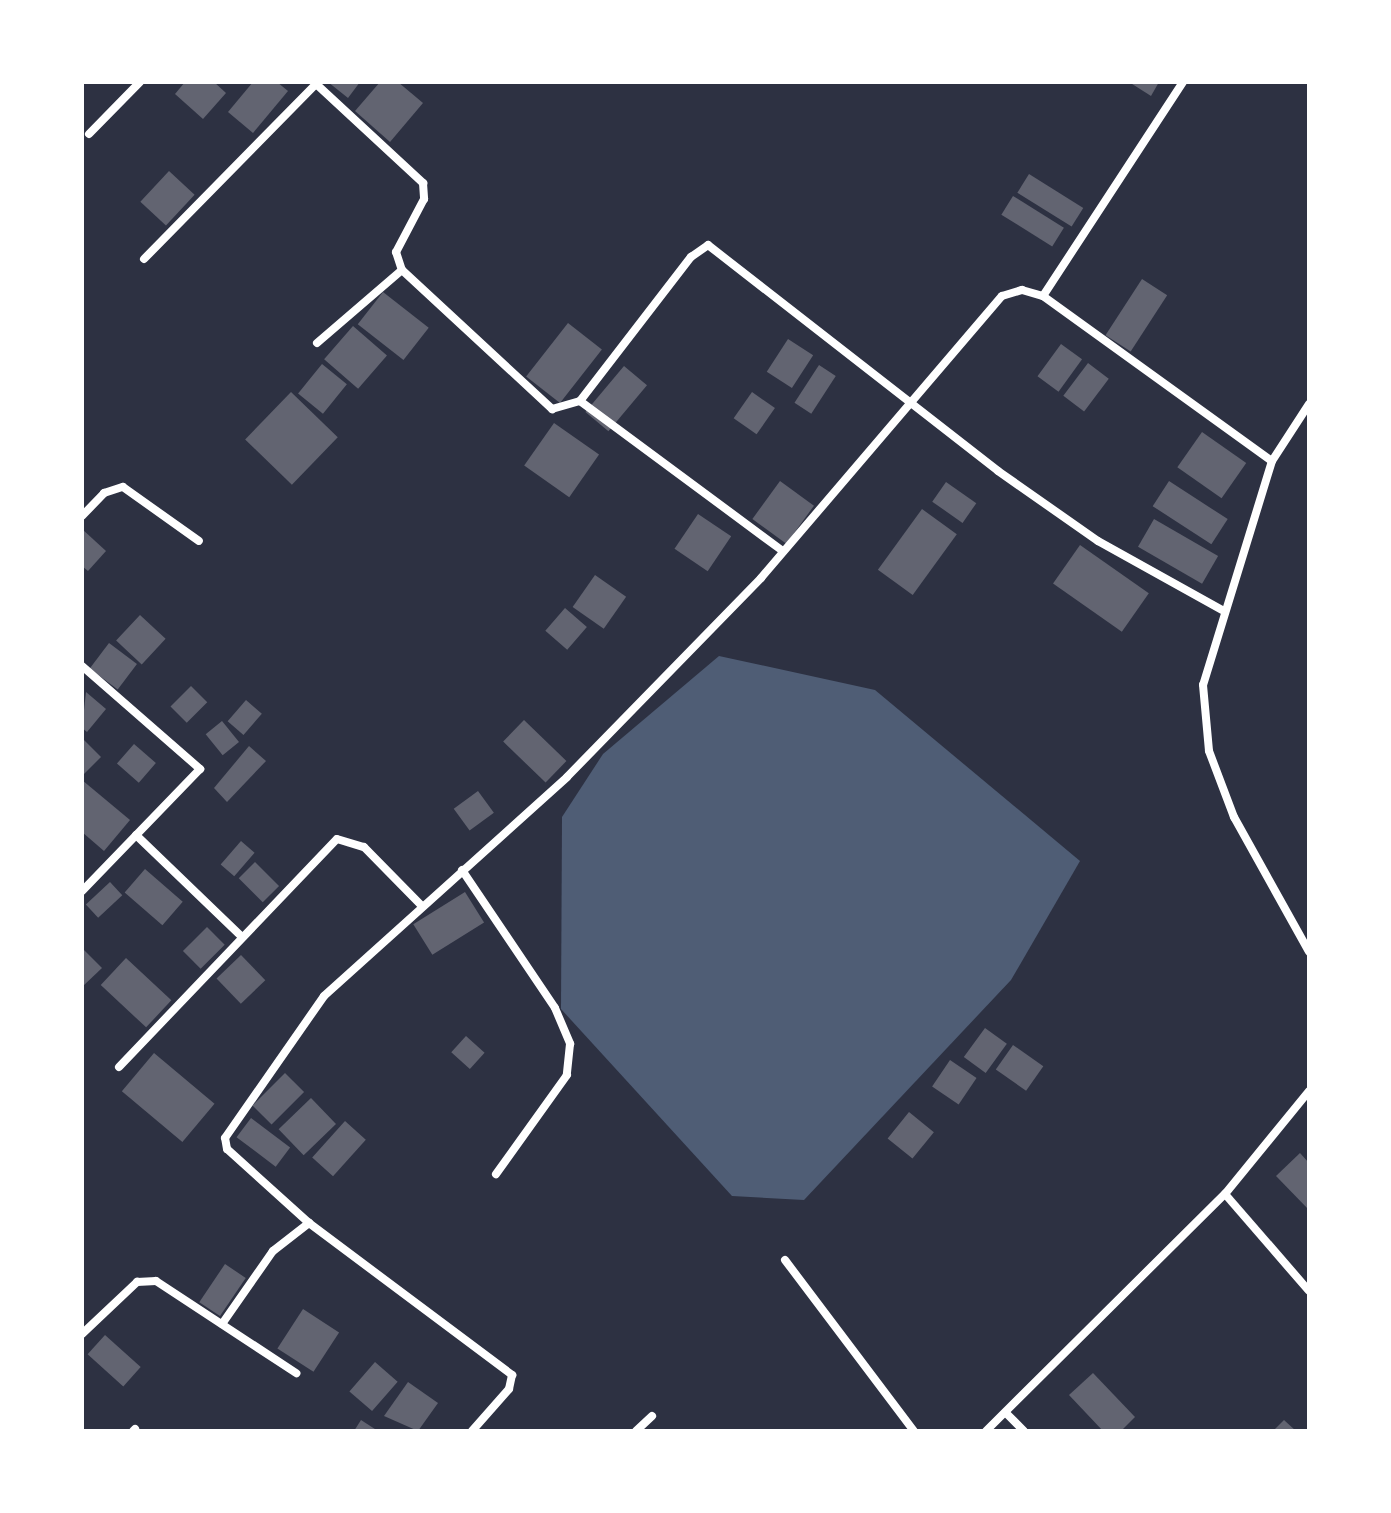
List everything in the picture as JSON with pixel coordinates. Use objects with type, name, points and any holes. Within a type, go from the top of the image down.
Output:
[{"type":"street","points":[[89,134],[140,82]]},
{"type":"street","points":[[1043,296],[1183,82]]},
{"type":"street","points":[[144,259],[315,83],[423,183],[424,199],[396,252],[402,270],[552,409],[580,401],[691,257],[708,245],[910,402],[1098,541],[1222,610]]},
{"type":"street","points":[[317,343],[402,270]]},
{"type":"street","points":[[472,1431],[509,1389],[512,1375],[309,1223],[227,1149],[229,1125],[324,996],[567,777],[620,718],[783,551],[1002,296],[1022,290],[1043,296],[1272,461]]},
{"type":"street","points":[[580,401],[783,551]]},
{"type":"street","points":[[1309,404],[1272,461],[1222,610],[1203,685],[1209,751],[1234,817],[1309,952]]},
{"type":"street","points":[[82,516],[104,493],[123,487],[199,541]]},
{"type":"street","points":[[82,666],[200,769],[82,891]]},
{"type":"street","points":[[136,835],[242,937]]},
{"type":"street","points":[[119,1067],[337,839],[364,847],[422,906]]},
{"type":"street","points":[[462,870],[555,1008],[570,1044],[567,1075],[552,1103],[496,1174]]},
{"type":"street","points":[[986,1431],[1007,1414],[1225,1194],[1309,1091]]},
{"type":"street","points":[[1225,1194],[1309,1291]]},
{"type":"street","points":[[222,1324],[273,1251],[309,1223]]},
{"type":"street","points":[[785,1260],[914,1431]]},
{"type":"street","points":[[82,1334],[145,1279],[222,1324],[296,1373]]},
{"type":"street","points":[[1007,1414],[1024,1431]]},
{"type":"street","points":[[636,1431],[652,1416]]},
{"type":"water","points":[[719,656],[875,690],[1080,861],[1011,980],[804,1200],[732,1196],[561,1009],[562,817],[603,754]]},
{"type":"building","points":[[185,82],[214,82],[226,93],[203,119],[175,94]]},
{"type":"building","points":[[253,82],[277,82],[288,91],[253,133],[228,112]]},
{"type":"building","points":[[328,82],[360,82],[348,98]]},
{"type":"building","points":[[380,82],[398,82],[423,103],[390,142],[355,111]]},
{"type":"building","points":[[1129,82],[1159,82],[1151,96]]},
{"type":"building","points":[[169,171],[195,195],[166,226],[140,202]]},
{"type":"building","points":[[1029,174],[1083,208],[1072,227],[1017,193]]},
{"type":"building","points":[[1013,196],[1064,228],[1052,246],[1001,215]]},
{"type":"building","points":[[1142,279],[1167,295],[1131,352],[1106,335]]},
{"type":"building","points":[[383,292],[429,328],[403,360],[358,324]]},
{"type":"building","points":[[568,323],[602,349],[560,403],[526,377]]},
{"type":"building","points":[[353,326],[387,356],[358,389],[324,359]]},
{"type":"building","points":[[788,339],[813,355],[792,388],[767,372]]},
{"type":"building","points":[[1061,344],[1082,359],[1059,392],[1037,376]]},
{"type":"building","points":[[1088,363],[1109,379],[1084,411],[1063,396]]},
{"type":"building","points":[[322,364],[347,384],[323,414],[298,394]]},
{"type":"building","points":[[819,365],[836,376],[811,414],[794,403]]},
{"type":"building","points":[[624,366],[647,385],[608,431],[585,412]]},
{"type":"building","points":[[291,392],[338,437],[292,485],[245,439]]},
{"type":"building","points":[[752,392],[775,408],[757,434],[734,418]]},
{"type":"building","points":[[554,423],[599,455],[569,497],[524,466]]},
{"type":"building","points":[[1202,432],[1246,463],[1222,498],[1177,467]]},
{"type":"building","points":[[780,481],[814,506],[786,544],[752,519]]},
{"type":"building","points":[[1169,481],[1228,519],[1211,544],[1153,506]]},
{"type":"building","points":[[946,482],[976,503],[963,523],[932,502]]},
{"type":"building","points":[[922,509],[957,534],[913,595],[878,570]]},
{"type":"building","points":[[698,514],[731,536],[708,571],[675,549]]},
{"type":"building","points":[[1154,519],[1218,556],[1202,584],[1138,547]]},
{"type":"building","points":[[82,529],[106,551],[88,571],[82,566]]},
{"type":"building","points":[[1080,545],[1149,593],[1122,632],[1053,584]]},
{"type":"building","points":[[595,575],[626,597],[604,629],[573,607]]},
{"type":"building","points":[[565,608],[587,627],[567,650],[545,631]]},
{"type":"building","points":[[140,615],[166,639],[142,664],[116,641]]},
{"type":"building","points":[[109,643],[137,664],[118,690],[90,669]]},
{"type":"building","points":[[191,686],[207,702],[187,723],[170,707]]},
{"type":"building","points":[[86,692],[106,709],[87,732],[82,728]]},
{"type":"building","points":[[246,700],[262,714],[243,735],[228,721]]},
{"type":"building","points":[[524,720],[566,761],[546,783],[503,742]]},
{"type":"building","points":[[222,721],[239,742],[223,755],[206,734]]},
{"type":"building","points":[[82,738],[101,757],[82,776]]},
{"type":"building","points":[[134,744],[156,763],[139,783],[117,764]]},
{"type":"building","points":[[249,746],[266,761],[227,802],[214,788]]},
{"type":"building","points":[[82,780],[130,820],[104,851],[82,832]]},
{"type":"building","points":[[478,791],[494,813],[470,830],[454,809]]},
{"type":"building","points":[[241,841],[255,853],[234,876],[221,864]]},
{"type":"building","points":[[255,862],[279,886],[263,902],[239,878]]},
{"type":"building","points":[[145,869],[183,902],[162,925],[125,892]]},
{"type":"building","points":[[110,882],[122,895],[98,918],[86,905]]},
{"type":"building","points":[[465,892],[484,923],[432,955],[413,924]]},
{"type":"building","points":[[207,927],[225,945],[201,969],[183,951]]},
{"type":"building","points":[[82,948],[102,968],[82,987]]},
{"type":"building","points":[[241,955],[265,980],[241,1004],[217,979]]},
{"type":"building","points":[[126,958],[171,1000],[146,1027],[101,985]]},
{"type":"building","points":[[985,1028],[1007,1044],[986,1073],[964,1057]]},
{"type":"building","points":[[466,1036],[485,1053],[470,1069],[451,1052]]},
{"type":"building","points":[[1013,1045],[1043,1066],[1026,1091],[996,1070]]},
{"type":"building","points":[[154,1053],[215,1104],[182,1142],[122,1091]]},
{"type":"building","points":[[950,1060],[977,1078],[959,1104],[932,1087]]},
{"type":"building","points":[[285,1073],[304,1092],[272,1125],[252,1106]]},
{"type":"building","points":[[311,1098],[336,1124],[304,1155],[279,1129]]},
{"type":"building","points":[[909,1112],[934,1132],[912,1159],[888,1138]]},
{"type":"building","points":[[251,1118],[290,1147],[276,1167],[237,1137]]},
{"type":"building","points":[[345,1121],[366,1140],[333,1176],[312,1157]]},
{"type":"building","points":[[1300,1153],[1309,1163],[1309,1210],[1276,1176]]},
{"type":"building","points":[[225,1264],[246,1278],[220,1316],[199,1302]]},
{"type":"building","points":[[303,1309],[339,1332],[313,1372],[277,1348]]},
{"type":"building","points":[[105,1335],[141,1367],[123,1386],[88,1354]]},
{"type":"building","points":[[375,1362],[398,1382],[372,1411],[349,1391]]},
{"type":"building","points":[[1093,1373],[1135,1417],[1121,1431],[1103,1431],[1069,1395]]},
{"type":"building","points":[[408,1382],[438,1403],[418,1431],[384,1416]]},
{"type":"building","points":[[361,1420],[378,1431],[354,1431]]},
{"type":"building","points":[[1284,1420],[1296,1431],[1273,1431]]}]
